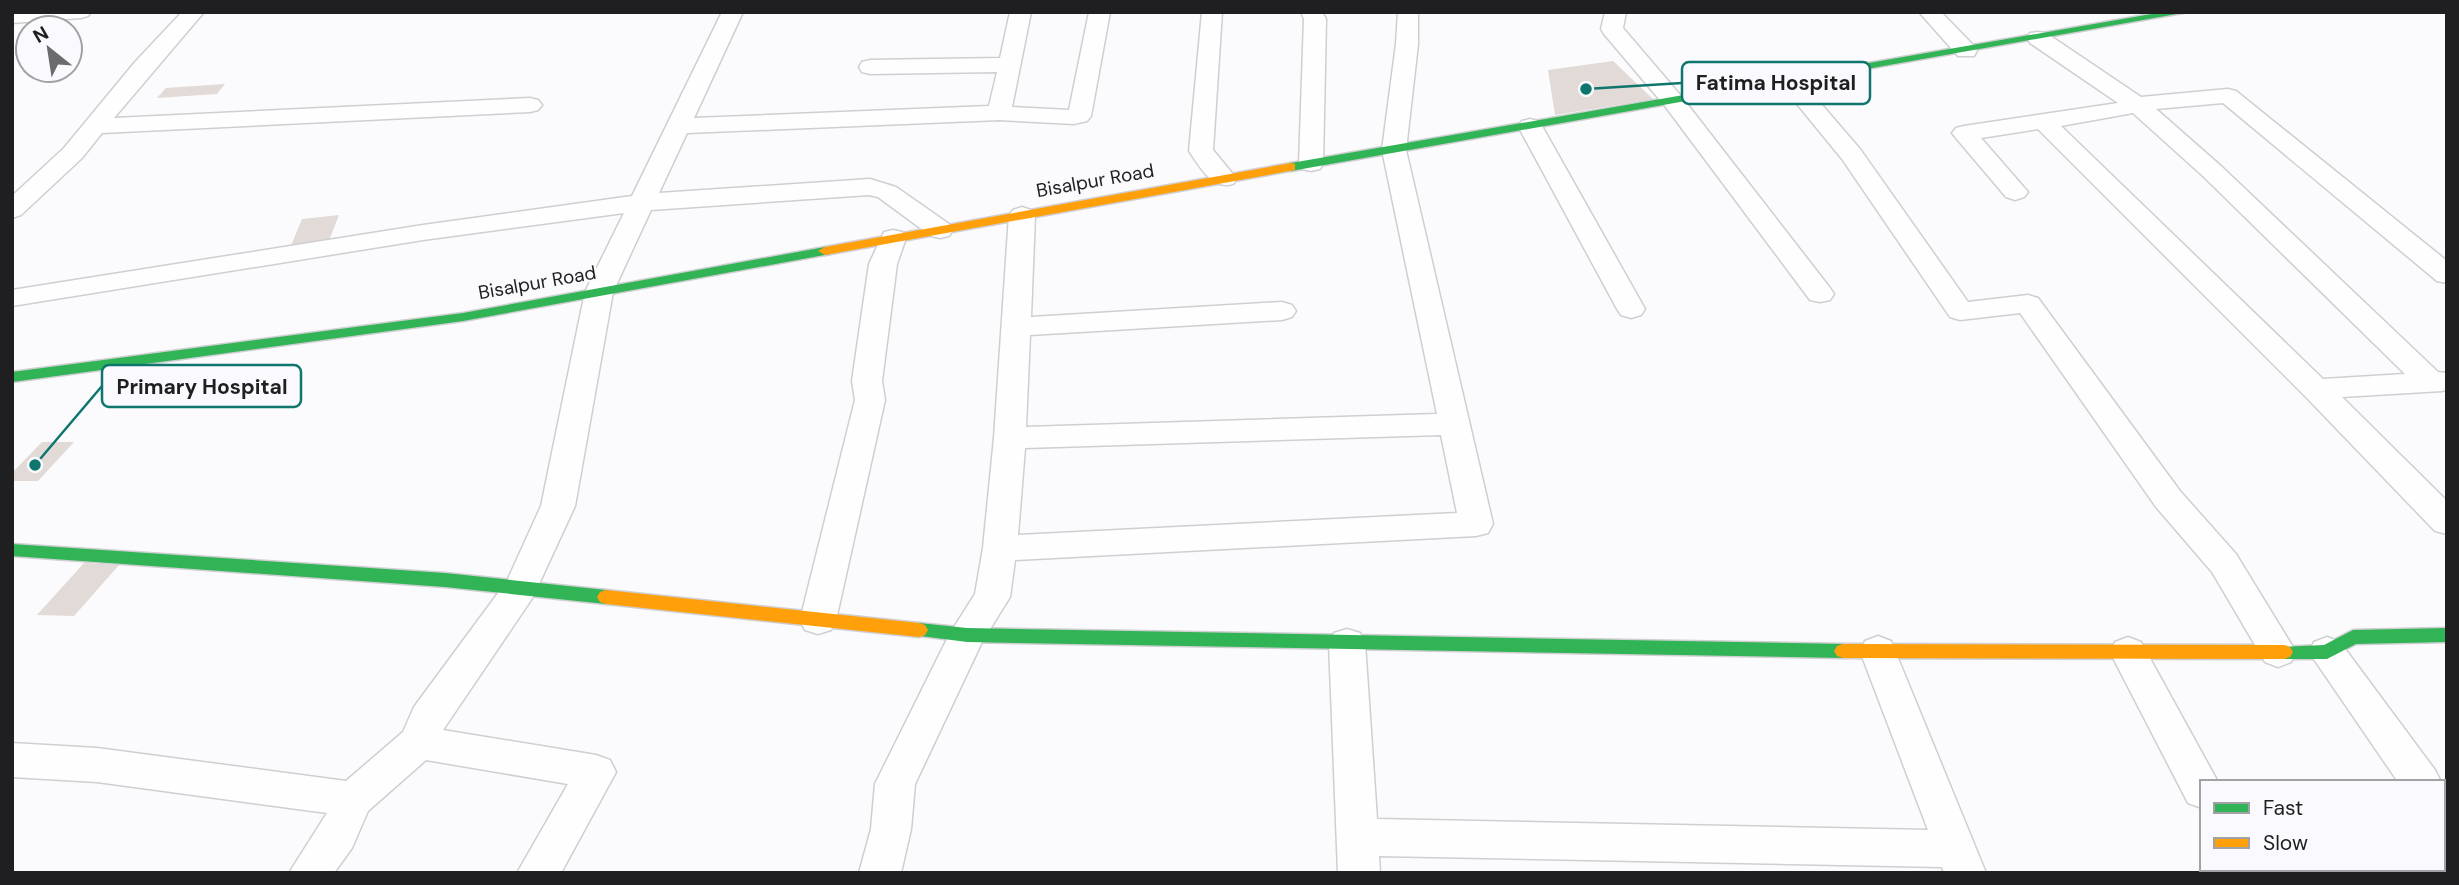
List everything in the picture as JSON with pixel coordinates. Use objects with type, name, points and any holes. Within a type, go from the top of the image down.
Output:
[{"type":"main road","name":"Bisalpur Road","points":[[12,377],[463,317],[1224,179],[2183,12]]},
{"type":"main road","points":[[12,550],[445,580],[967,635],[1878,651],[2128,652],[2327,652],[2353,638],[2447,635]]},
{"type":"street","points":[[12,16],[81,12]]},
{"type":"street","points":[[12,210],[73,153],[143,67],[194,12]]},
{"type":"street","points":[[310,873],[337,835],[353,799],[419,742],[428,718],[520,588],[558,506],[599,292],[639,203],[733,12]]},
{"type":"street","points":[[999,113],[1021,12]]},
{"type":"street","points":[[677,126],[999,113],[1079,116],[1100,12]]},
{"type":"street","points":[[1212,12],[1201,151],[1224,179]]},
{"type":"street","points":[[1311,12],[1315,19],[1311,164]]},
{"type":"street","points":[[1000,548],[1476,524],[1394,150],[1407,44],[1408,12]]},
{"type":"street","points":[[1616,12],[1612,29],[1673,102],[1820,294]]},
{"type":"street","points":[[1929,12],[1966,51]]},
{"type":"street","points":[[2038,38],[2136,104],[2439,382]]},
{"type":"street","points":[[870,67],[1011,65]]},
{"type":"street","points":[[1790,82],[1851,154],[1960,311],[2028,304],[2168,499],[2224,563],[2278,652]]},
{"type":"street","points":[[2015,192],[1964,133],[2120,110],[2136,104],[2228,96],[2447,275]]},
{"type":"street","points":[[95,126],[530,105]]},
{"type":"street","points":[[2044,122],[2316,389],[2447,522]]},
{"type":"street","points":[[1530,127],[1631,309]]},
{"type":"street","points":[[12,298],[259,260],[413,232],[699,196],[870,187],[887,192],[940,230]]},
{"type":"street","points":[[880,873],[891,829],[895,784],[967,635],[992,597],[1000,548],[1010,438],[1022,215]]},
{"type":"street","points":[[818,620],[870,400],[867,381],[883,264],[893,238]]},
{"type":"street","points":[[1017,327],[1282,311]]},
{"type":"street","points":[[2316,389],[2439,382]]},
{"type":"street","points":[[1010,438],[1455,424]]},
{"type":"street","points":[[1347,643],[1358,855],[1960,861],[1878,651]]},
{"type":"street","points":[[2128,652],[2200,787]]},
{"type":"street","points":[[2327,652],[2420,780]]},
{"type":"street","points":[[419,742],[596,772],[538,873]]},
{"type":"street","points":[[12,760],[97,765],[353,799]]},
{"type":"building","points":[[1613,61],[1653,99],[1555,115],[1548,70]]},
{"type":"building","points":[[225,84],[217,94],[157,98],[166,88]]},
{"type":"building","points":[[339,215],[328,243],[290,248],[302,219]]},
{"type":"building","points":[[42,442],[74,442],[38,481],[12,481],[12,473]]},
{"type":"building","points":[[84,563],[119,565],[74,616],[37,615]]},
{"type":"traffic: fast","points":[[1291,167],[2183,12]]},
{"type":"traffic: fast","points":[[12,377],[463,317],[825,251]]},
{"type":"traffic: fast","points":[[12,550],[445,580],[606,597]]},
{"type":"traffic: fast","points":[[919,630],[967,635],[1843,651]]},
{"type":"traffic: fast","points":[[2284,652],[2327,652],[2353,637],[2447,635]]},
{"type":"traffic: slow","points":[[825,251],[1291,167]]},
{"type":"traffic: slow","points":[[606,597],[919,630]]},
{"type":"traffic: slow","points":[[1843,651],[2284,652]]},
{"type":"place","name":"Fatima Hospital","points":[[1586,89]]},
{"type":"place","name":"Primary Hospital","points":[[35,465]]}]
